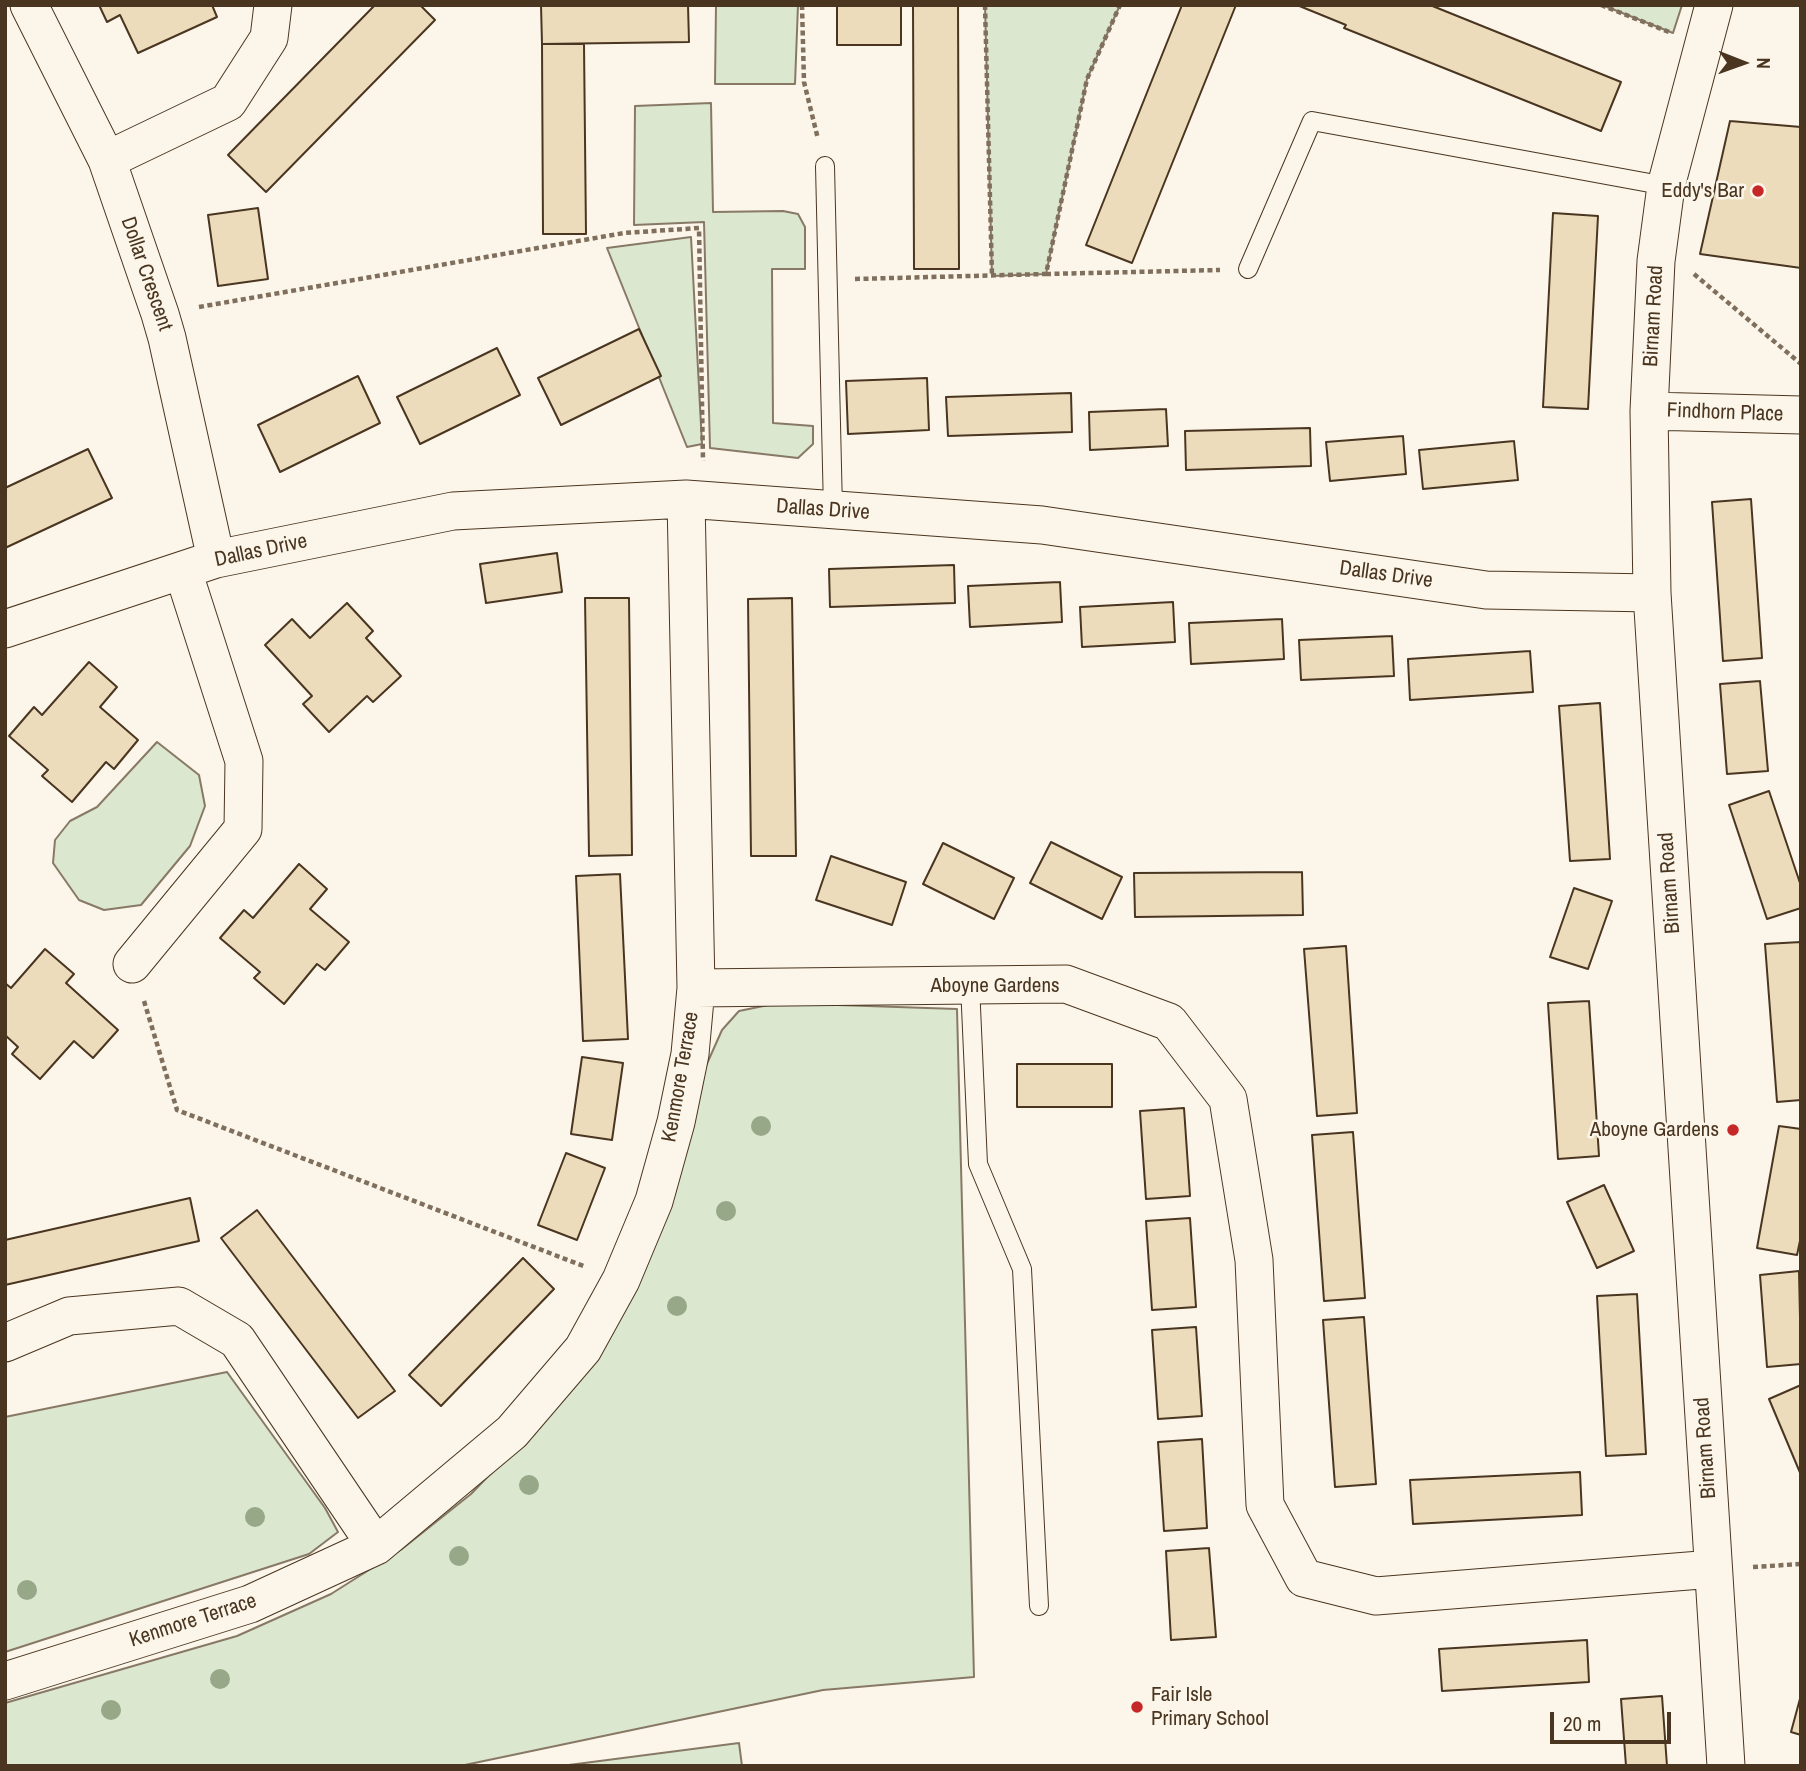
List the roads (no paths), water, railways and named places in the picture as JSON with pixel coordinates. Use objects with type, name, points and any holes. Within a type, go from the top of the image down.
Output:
[{"type":"street","name":"Dollar Crescent","points":[[29,5],[107,160],[167,338],[200,565],[244,761],[243,829],[132,964]]},
{"type":"street","points":[[107,160],[228,102],[269,38],[273,5]]},
{"type":"street","name":"Birnam Road","points":[[1714,5],[1667,186],[1659,244],[1649,411],[1652,593],[1726,1766]]},
{"type":"street","name":"Findhorn Place","points":[[1649,411],[1801,415]]},
{"type":"street","name":"Dallas Drive","points":[[5,629],[200,565],[453,511],[695,500],[1042,525],[1486,590],[1652,593]]},
{"type":"street","name":"Kenmore Terrace","points":[[5,1681],[250,1604],[376,1546],[512,1432],[583,1349],[621,1280],[654,1201],[676,1122],[690,1054],[696,988],[695,500]]},
{"type":"street","name":"Aboyne Gardens","points":[[696,988],[1066,984],[1169,1022],[1228,1099],[1254,1260],[1265,1505],[1304,1578],[1376,1596],[1713,1569]]},
{"type":"street","points":[[5,1343],[69,1316],[179,1306],[237,1340],[376,1546]]},
{"type":"lane","points":[[1248,269],[1312,121],[1667,186]]},
{"type":"lane","points":[[825,166],[832,510]]},
{"type":"lane","points":[[970,985],[978,1164],[1022,1269],[1039,1605]]},
{"type":"place","name":"Eddy's Bar","points":[[1758,191]]},
{"type":"place","name":"Aboyne Gardens","points":[[1733,1130]]},
{"type":"place","name":"Fair Isle Primary School","points":[[1137,1707]]}]
